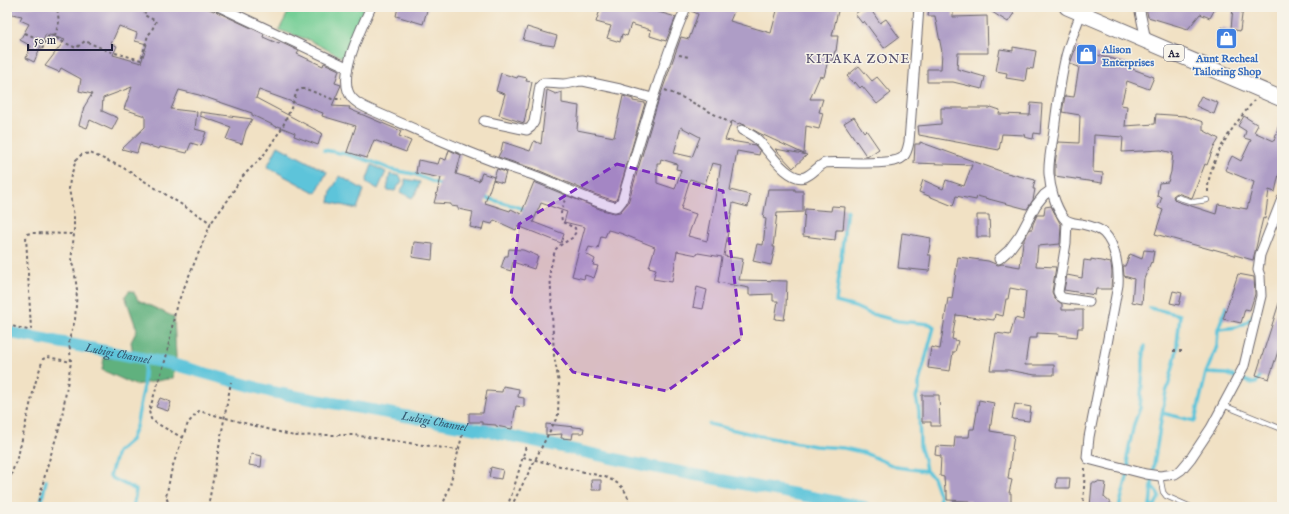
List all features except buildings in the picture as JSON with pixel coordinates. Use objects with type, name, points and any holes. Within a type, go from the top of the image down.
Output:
[{"type":"main road","name":"A2","points":[[1066,7],[1282,99]]},
{"type":"street","points":[[220,7],[347,67]]},
{"type":"street","points":[[371,7],[347,67],[346,84],[352,99],[371,110],[471,152],[612,206],[620,205],[652,98],[686,7]]},
{"type":"street","points":[[742,130],[758,140],[772,158],[787,172],[796,177],[805,177],[820,165],[825,163],[887,162],[902,159],[906,153],[909,142],[919,7]]},
{"type":"street","points":[[1139,7],[1146,40]]},
{"type":"street","points":[[1081,13],[1066,56],[1050,158],[1049,174],[1051,190],[1063,217],[1067,221],[1087,225],[1105,234],[1111,243],[1115,255],[1118,274],[1118,285],[1102,376],[1089,437],[1087,457],[1089,459],[1146,474],[1160,476],[1175,474],[1181,470],[1191,458],[1211,428],[1244,366],[1261,296],[1260,276],[1258,270],[1260,255],[1282,199]]},
{"type":"street","points":[[484,121],[527,130],[534,122],[540,86],[543,83],[570,84],[577,81],[583,81],[652,98]]},
{"type":"street","points":[[999,259],[1009,250],[1020,235],[1036,205],[1044,195],[1051,190]]},
{"type":"street","points":[[1067,221],[1066,244],[1058,292],[1063,298],[1089,302]]},
{"type":"lane","points":[[1177,198],[1193,202],[1207,200]]},
{"type":"lane","points":[[1223,405],[1282,429]]},
{"type":"lane","points":[[1160,476],[1163,492],[1166,496],[1191,507]]},
{"type":"path","points":[[7,17],[12,7]]},
{"type":"path","points":[[55,36],[59,22],[57,7]]},
{"type":"path","points":[[42,49],[49,35],[55,36],[59,40],[76,48],[84,40],[108,51],[141,60],[148,35],[156,21],[144,15],[147,7]]},
{"type":"path","points":[[25,33],[45,42]]},
{"type":"path","points":[[656,86],[688,100],[742,130]]},
{"type":"path","points":[[183,438],[156,423],[151,418],[149,411],[166,358],[176,307],[211,223],[241,178],[263,156],[282,128],[298,91],[302,89],[339,100],[344,99],[349,94]]},
{"type":"path","points":[[1207,200],[1210,176],[1222,144],[1263,91]]},
{"type":"path","points":[[37,507],[47,467],[61,422],[71,362],[69,340],[75,320],[77,290],[74,268],[71,262],[74,216],[69,189],[70,179],[76,160],[81,155],[90,153],[122,167],[211,223]]},
{"type":"path","points":[[511,507],[558,415],[559,383],[554,356],[550,270],[555,250],[572,238],[576,232],[575,228],[562,222],[561,218],[561,213],[568,190]]},
{"type":"path","points":[[7,325],[28,330],[31,329],[25,237],[27,234],[74,234]]},
{"type":"path","points":[[1173,351],[1182,351]]},
{"type":"path","points":[[7,487],[19,452],[35,384],[43,359],[48,357],[71,362]]},
{"type":"path","points":[[208,507],[226,417],[231,382]]},
{"type":"path","points":[[169,507],[166,497],[172,468],[188,423],[199,411],[294,436],[326,434],[353,435],[458,450]]},
{"type":"path","points":[[442,507],[450,485],[463,432]]},
{"type":"path","points":[[507,507],[526,446]]},
{"type":"path","points":[[523,457],[605,477],[616,482],[627,495],[630,507]]},
{"type":"path","points":[[1083,507],[1087,457]]},
{"type":"highlighted area","points":[[617,164],[723,191],[742,338],[667,391],[573,372],[511,297],[519,224]]},
{"type":"green space","points":[[291,7],[364,7],[343,58],[309,40],[279,30]]},
{"type":"green space","points":[[129,291],[133,291],[138,300],[174,317],[176,357],[173,378],[135,385],[102,370],[104,358],[134,359],[131,342],[137,330],[125,296]]},
{"type":"water","points":[[278,146],[327,172],[316,193],[267,167]]},
{"type":"water","points":[[372,165],[386,172],[378,189],[366,182]]},
{"type":"water","points":[[390,174],[400,176],[402,181],[395,191],[387,190]]},
{"type":"water","points":[[340,176],[364,190],[357,209],[329,202],[331,191]]},
{"type":"water","points":[[405,179],[420,182],[416,193],[412,198],[400,192],[405,184]]},
{"type":"waterway","points":[[324,150],[346,154],[373,162],[392,170],[414,174],[443,186]]},
{"type":"waterway","points":[[483,197],[525,209]]},
{"type":"waterway","points":[[847,210],[836,302],[898,321],[930,324],[934,327],[916,397],[919,411],[920,446],[926,471]]},
{"type":"waterway","points":[[1162,413],[1195,421],[1206,373],[1217,346],[1218,329],[1226,307]]},
{"type":"waterway","points":[[1150,308],[1180,315],[1176,354],[1165,396],[1154,464],[1150,507]]},
{"type":"waterway","points":[[1218,329],[1233,328],[1242,325],[1246,323],[1253,315]]},
{"type":"waterway","name":"Lubigi Channel","points":[[7,332],[172,364],[272,392],[488,431],[643,465],[864,507]]},
{"type":"waterway","points":[[1129,467],[1127,456],[1134,424],[1140,408],[1145,346]]},
{"type":"waterway","points":[[133,507],[136,490],[110,476],[117,452],[131,440],[136,427],[143,391],[145,359]]},
{"type":"waterway","points":[[1206,373],[1227,374],[1252,383],[1256,383],[1262,373]]},
{"type":"waterway","points":[[709,424],[760,436],[815,446],[844,448],[865,453],[896,467],[926,471],[933,477],[940,497],[938,507]]},
{"type":"waterway","points":[[1119,507],[1129,470]]},
{"type":"waterway","points":[[40,507],[46,481]]},
{"type":"waterway","points":[[1150,504],[1154,507],[1159,497],[1152,486]]},
{"type":"place","name":"Aunt Recheal Tailoring Shop","points":[[1227,38]]},
{"type":"place","name":"Alison Enterprises","points":[[1086,55]]},
{"type":"district","name":"KITAKA ZONE","points":[[858,58]]}]
